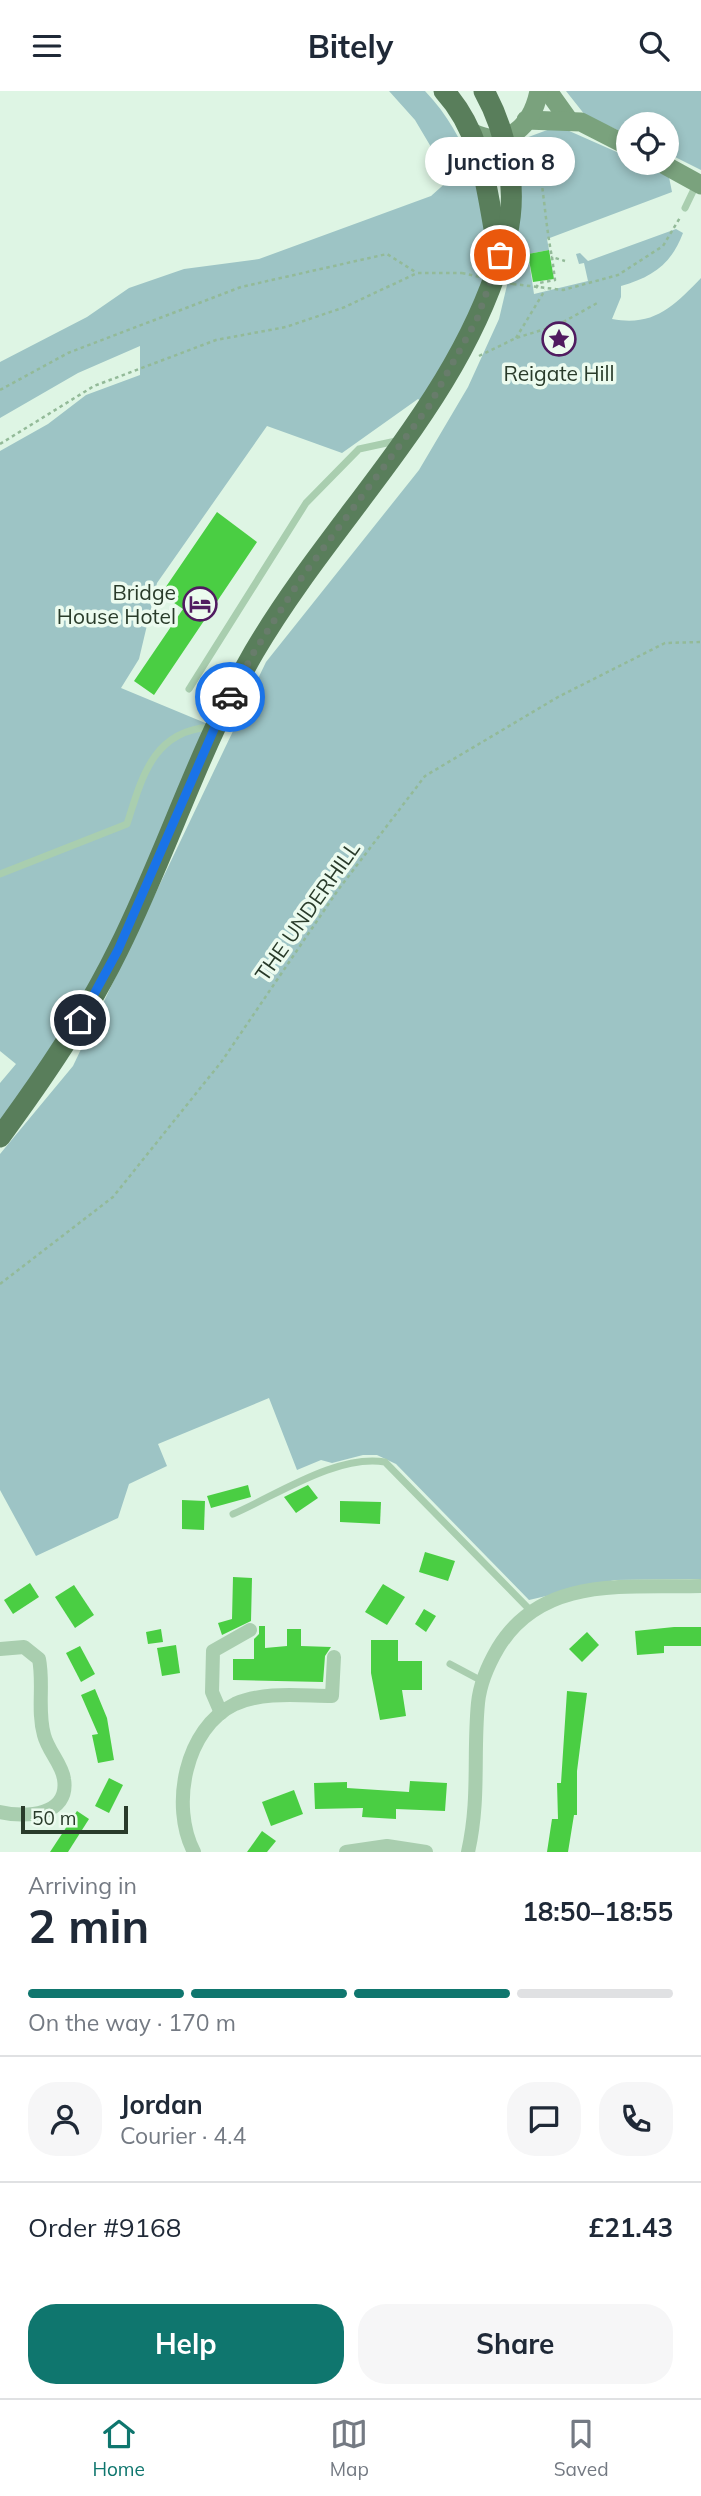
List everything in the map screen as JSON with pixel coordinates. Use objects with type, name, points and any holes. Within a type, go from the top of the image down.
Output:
[{"type":"main road","points":[[444,91],[471,132],[487,176],[500,255]]},
{"type":"main road","points":[[0,1137],[67,1043],[118,950],[215,727],[254,652],[296,587],[429,406],[466,339],[507,235],[511,203],[503,140],[497,117],[484,91]]},
{"type":"street","points":[[471,132],[481,137],[503,140],[510,137],[526,120],[536,104],[539,91]]},
{"type":"street","points":[[548,91],[568,119]]},
{"type":"street","points":[[526,120],[568,119],[581,122],[616,140]]},
{"type":"street","points":[[679,173],[699,184]]},
{"type":"street","points":[[467,1852],[477,1795],[477,1724],[482,1681],[505,1637],[530,1610],[552,1598],[597,1589],[701,1585]]},
{"type":"street","points":[[221,1713],[212,1692],[213,1651],[250,1630]]},
{"type":"street","points":[[0,1649],[23,1647],[39,1659],[39,1703],[44,1735],[64,1779],[61,1800],[54,1808],[29,1815],[0,1812]]},
{"type":"street","points":[[194,1852],[184,1824],[186,1772],[196,1745],[221,1713],[236,1703],[264,1696],[332,1696],[334,1657]]},
{"type":"street","points":[[346,1852],[387,1846],[426,1852]]},
{"type":"lane","points":[[685,208],[699,184]]},
{"type":"lane","points":[[189,689],[306,503],[359,449],[404,440]]},
{"type":"lane","points":[[0,874],[127,824],[140,780],[161,747],[175,735],[196,728],[215,727]]},
{"type":"lane","points":[[233,1514],[290,1485],[352,1463],[368,1459],[386,1462],[530,1610]]},
{"type":"lane","points":[[450,1664],[482,1681]]},
{"type":"path","points":[[536,288],[539,283],[555,280],[547,239],[541,167],[533,137],[555,145],[541,167]]},
{"type":"path","points":[[0,444],[94,386],[216,340],[286,327],[322,315],[417,273],[461,272],[545,290],[563,290],[618,275],[663,246],[685,208]]},
{"type":"path","points":[[0,390],[68,353],[241,287],[387,254],[417,273]]},
{"type":"path","points":[[552,257],[565,261]]},
{"type":"path","points":[[516,338],[545,290]]},
{"type":"path","points":[[479,356],[516,338],[558,325],[599,302]]},
{"type":"path","points":[[558,325],[559,335]]},
{"type":"path","name":"THE UNDERHILL","points":[[0,1284],[113,1196],[222,1061],[338,890],[425,776],[558,697],[665,643],[701,642]]},
{"type":"shaded area","points":[[389,91],[425,91],[453,128],[480,189],[500,255],[429,406],[418,399],[342,453],[267,426],[157,583],[139,659],[121,688],[215,727],[118,950],[0,1137],[0,1083],[16,1064],[0,1051],[0,451],[48,424],[86,395],[140,375],[140,346],[78,373],[0,418],[0,362],[87,317],[129,288],[184,269],[259,259],[431,196],[450,179],[415,120]]},
{"type":"shaded area","points":[[566,91],[701,91],[701,170],[679,159],[679,112],[616,112],[616,129],[585,115]]},
{"type":"shaded area","points":[[558,126],[616,152],[616,175],[665,175],[669,177],[672,192],[547,239],[549,250],[528,254],[534,294],[588,281],[584,263],[579,264],[576,254],[580,253],[588,261],[676,229],[683,233],[673,254],[651,274],[621,286],[621,297],[612,319],[640,320],[662,312],[701,278],[701,1579],[615,1580],[529,1600],[396,1464],[377,1455],[363,1455],[332,1463],[321,1460],[297,1470],[269,1398],[158,1444],[167,1466],[129,1484],[118,1518],[36,1556],[0,1490],[0,1154],[73,1066],[266,662],[419,470],[468,387],[499,319],[516,247],[515,142]]},
{"type":"building","points":[[549,250],[554,279],[533,282],[528,254]]},
{"type":"building","points":[[217,512],[257,542],[154,695],[134,681],[183,609],[161,594]]},
{"type":"building","points":[[248,1485],[251,1497],[211,1508],[207,1496]]},
{"type":"building","points":[[308,1485],[318,1498],[296,1513],[284,1497]]},
{"type":"building","points":[[182,1500],[205,1501],[204,1530],[182,1529]]},
{"type":"building","points":[[340,1501],[381,1502],[380,1524],[340,1522]]},
{"type":"building","points":[[425,1552],[455,1561],[448,1581],[419,1572]]},
{"type":"building","points":[[233,1577],[252,1578],[251,1621],[222,1635],[218,1623],[232,1619]]},
{"type":"building","points":[[30,1583],[39,1597],[13,1614],[4,1600]]},
{"type":"building","points":[[383,1584],[405,1597],[387,1625],[365,1612]]},
{"type":"building","points":[[74,1585],[94,1615],[75,1628],[55,1597]]},
{"type":"building","points":[[424,1609],[436,1616],[426,1632],[415,1624]]},
{"type":"building","points":[[259,1626],[265,1626],[265,1648],[287,1646],[287,1629],[301,1629],[301,1646],[331,1647],[325,1656],[323,1682],[233,1680],[233,1659],[254,1659],[254,1639],[259,1634]]},
{"type":"building","points":[[701,1627],[701,1646],[664,1646],[664,1653],[637,1655],[635,1631]]},
{"type":"building","points":[[161,1629],[163,1642],[148,1644],[146,1632]]},
{"type":"building","points":[[587,1632],[599,1645],[582,1662],[569,1649]]},
{"type":"building","points":[[371,1640],[398,1640],[398,1661],[422,1661],[422,1690],[402,1690],[406,1716],[380,1720],[371,1673]]},
{"type":"building","points":[[176,1645],[180,1673],[162,1676],[157,1648]]},
{"type":"building","points":[[80,1646],[95,1674],[81,1682],[66,1653]]},
{"type":"building","points":[[95,1689],[107,1718],[114,1760],[98,1763],[92,1735],[98,1734],[81,1695]]},
{"type":"building","points":[[567,1691],[587,1693],[577,1771],[577,1815],[574,1815],[568,1852],[547,1852],[552,1819],[558,1819],[557,1783],[561,1783]]},
{"type":"building","points":[[109,1778],[123,1785],[109,1813],[95,1806]]},
{"type":"building","points":[[410,1781],[447,1783],[445,1811],[396,1809],[396,1819],[362,1817],[363,1808],[315,1809],[314,1783],[347,1782],[347,1788],[409,1792]]},
{"type":"building","points":[[294,1790],[303,1814],[271,1826],[262,1802]]},
{"type":"building","points":[[77,1811],[89,1819],[68,1852],[50,1852]]},
{"type":"building","points":[[262,1831],[276,1841],[267,1852],[247,1852]]},
{"type":"way so far","points":[[230,697],[254,652],[302,577],[429,406],[477,319],[500,255]]},
{"type":"place","name":"Junction 8","points":[[500,255]]},
{"type":"place","name":"Reigate Hill","points":[[559,339]]},
{"type":"place","name":"Bridge House Hotel","points":[[200,604]]},
{"type":"route","points":[[80,1020],[118,950],[230,697]]}]
